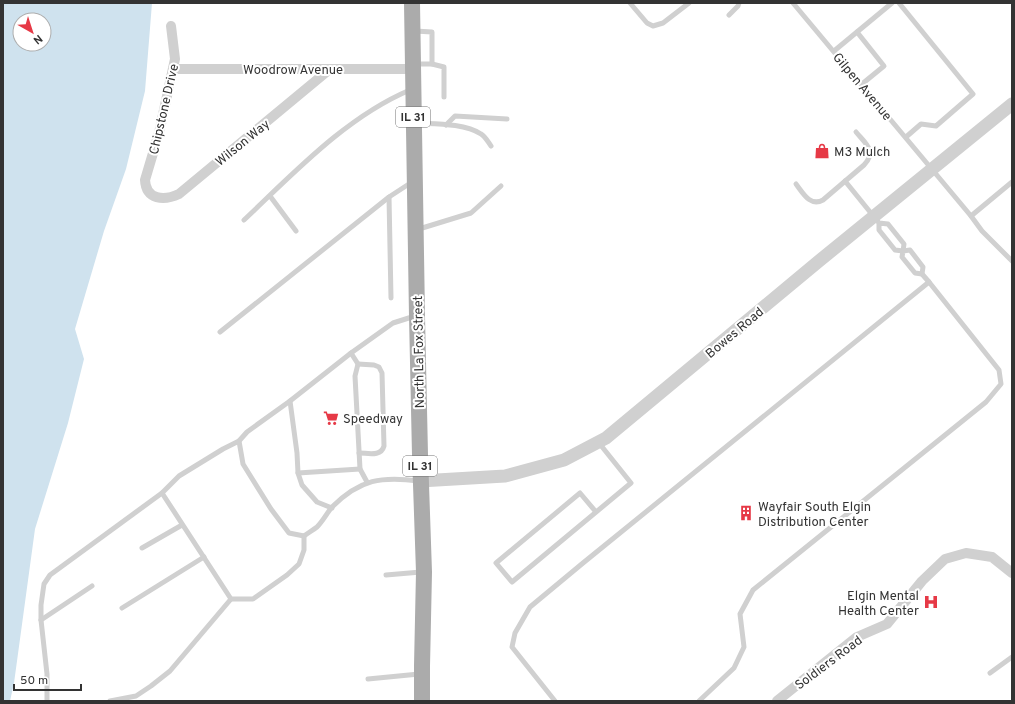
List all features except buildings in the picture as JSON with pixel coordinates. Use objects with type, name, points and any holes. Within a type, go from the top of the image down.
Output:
[{"type":"main road","name":"North La Fox Street","points":[[412,3],[420,481],[424,572],[422,701]]},
{"type":"street","name":"Chipstone Drive","points":[[149,191],[145,185],[145,180],[159,133],[175,59],[171,26]]},
{"type":"street","name":"Woodrow Avenue","points":[[173,69],[330,69],[413,67]]},
{"type":"street","name":"Wilson Way","points":[[149,191],[154,196],[161,199],[170,198],[179,194],[330,69]]},
{"type":"street","name":"Bowes Road","points":[[420,481],[506,476],[564,460],[606,438],[876,220],[932,169],[1012,104]]},
{"type":"street","name":"Soldiers Road","points":[[777,701],[857,638],[887,624],[922,581],[945,558],[966,553],[992,558],[1012,573]]},
{"type":"lane","points":[[630,3],[647,23],[653,26],[663,23],[689,3]]},
{"type":"lane","points":[[729,14],[740,3]]},
{"type":"lane","name":"Gilpen Avenue","points":[[793,3],[906,137],[982,231],[1012,262]]},
{"type":"lane","points":[[834,52],[892,3]]},
{"type":"lane","points":[[899,3],[973,94],[936,126],[921,124],[906,137]]},
{"type":"lane","points":[[413,30],[432,32],[432,64]]},
{"type":"lane","points":[[857,32],[884,66],[862,84]]},
{"type":"lane","points":[[413,67],[432,64],[444,67],[444,97]]},
{"type":"lane","points":[[244,220],[327,142],[375,108],[396,95],[413,88]]},
{"type":"lane","points":[[446,125],[455,116],[508,119]]},
{"type":"lane","points":[[413,123],[446,125],[471,129],[482,134],[491,146]]},
{"type":"lane","points":[[796,184],[808,199],[813,202],[818,202],[864,165],[871,154],[856,132]]},
{"type":"lane","points":[[220,332],[389,197],[414,181]]},
{"type":"lane","points":[[845,181],[876,220],[879,230],[895,250],[910,250],[923,266],[922,274]]},
{"type":"lane","points":[[971,216],[1012,182]]},
{"type":"lane","points":[[416,230],[471,213],[501,186]]},
{"type":"lane","points":[[270,196],[296,231]]},
{"type":"lane","points":[[389,197],[391,298]]},
{"type":"lane","points":[[699,701],[734,668],[744,647],[740,614],[754,590],[986,402],[1001,384],[999,370],[929,282],[922,274],[915,273],[902,257],[904,244],[888,224],[876,220]]},
{"type":"lane","points":[[555,701],[512,647],[515,633],[530,607],[929,282]]},
{"type":"lane","points":[[47,701],[47,674],[41,620],[42,590],[50,575],[162,493],[179,476],[239,440],[247,432],[290,402],[351,353],[393,324],[417,316]]},
{"type":"lane","points":[[351,353],[358,364],[355,376],[360,470],[367,482]]},
{"type":"lane","points":[[358,364],[374,365],[379,368],[382,373],[384,446],[383,450],[378,453],[359,453]]},
{"type":"lane","points":[[290,402],[297,453],[298,473],[302,485],[318,502],[332,508]]},
{"type":"lane","points":[[239,440],[243,464],[289,533],[304,536],[317,527],[332,508],[356,488],[367,482],[398,478],[420,481]]},
{"type":"lane","points":[[596,512],[580,493],[496,563],[512,582],[631,483],[598,442]]},
{"type":"lane","points":[[298,473],[360,470]]},
{"type":"lane","points":[[162,493],[231,599]]},
{"type":"lane","points":[[142,548],[182,525]]},
{"type":"lane","points":[[110,701],[136,696],[170,671],[231,599],[254,599],[287,575],[299,564],[304,550],[304,536]]},
{"type":"lane","points":[[122,608],[204,557]]},
{"type":"lane","points":[[386,575],[424,572]]},
{"type":"lane","points":[[41,620],[92,586]]},
{"type":"lane","points":[[990,673],[1012,657]]},
{"type":"lane","points":[[368,679],[422,673]]},
{"type":"water","points":[[3,3],[152,3],[145,91],[126,169],[104,231],[75,329],[84,359],[68,423],[35,529],[14,683],[10,701],[3,701]]},
{"type":"place","name":"M3 Mulch","points":[[822,151]]},
{"type":"place","name":"Speedway","points":[[331,418]]},
{"type":"place","name":"Wayfair South Elgin Distribution Center","points":[[746,513]]},
{"type":"place","name":"Elgin Mental Health Center","points":[[931,602]]}]
